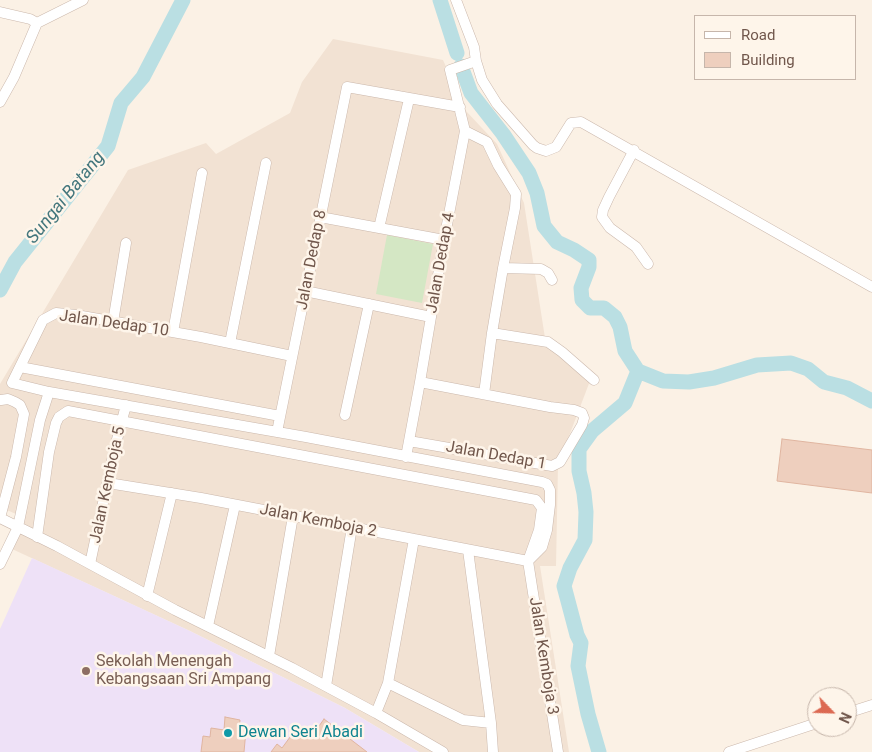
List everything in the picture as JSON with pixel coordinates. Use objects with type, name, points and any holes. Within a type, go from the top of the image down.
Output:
[{"type":"street","points":[[0,102],[14,77],[37,22],[83,0]]},
{"type":"street","points":[[456,0],[474,47],[482,80],[497,104],[532,146],[546,151],[556,147],[571,123],[576,121],[588,125],[872,287]]},
{"type":"street","points":[[0,12],[37,22]]},
{"type":"street","name":"Jalan Dedap 4","points":[[406,457],[465,131],[450,70],[476,61]]},
{"type":"street","name":"Jalan Dedap 8","points":[[277,432],[346,87],[409,99]]},
{"type":"street","points":[[379,228],[409,99],[460,107]]},
{"type":"street","points":[[420,382],[484,394],[503,268],[516,208],[516,194],[486,142],[465,131]]},
{"type":"street","points":[[634,150],[609,197],[602,217],[610,228],[636,246],[648,264]]},
{"type":"street","points":[[230,343],[266,163]]},
{"type":"street","points":[[173,332],[202,173]]},
{"type":"street","points":[[320,217],[444,240]]},
{"type":"street","points":[[113,322],[126,243]]},
{"type":"street","points":[[503,268],[541,269],[548,273],[552,280]]},
{"type":"street","points":[[306,291],[431,317]]},
{"type":"street","points":[[346,415],[369,304]]},
{"type":"street","name":"Jalan Dedap 10","points":[[49,392],[12,383],[43,320],[56,313],[173,332],[292,356]]},
{"type":"street","points":[[492,333],[548,342],[594,380]]},
{"type":"street","points":[[20,367],[280,416]]},
{"type":"street","points":[[0,564],[18,527],[40,420],[49,392],[277,432],[547,484],[550,490],[550,505],[547,530],[542,546],[528,561]]},
{"type":"street","name":"Jalan Dedap 1","points":[[409,441],[552,466],[560,462],[584,421],[584,415],[580,412],[484,394]]},
{"type":"street","points":[[1,400],[8,399],[20,405],[24,414],[16,457],[0,518],[148,596],[326,686],[443,752]]},
{"type":"street","name":"Jalan Kemboja 5","points":[[90,564],[126,405]]},
{"type":"street","points":[[37,537],[49,452],[56,423],[59,417],[68,411],[536,500],[542,508],[539,530],[528,561]]},
{"type":"street","points":[[24,414],[40,420]]},
{"type":"street","points":[[16,457],[32,461]]},
{"type":"street","name":"Jalan Kemboja 2","points":[[108,483],[172,493],[528,561]]},
{"type":"street","points":[[148,596],[172,493]]},
{"type":"street","points":[[208,626],[235,506]]},
{"type":"street","points":[[269,656],[293,516]]},
{"type":"street","points":[[326,686],[352,527]]},
{"type":"street","points":[[376,713],[388,683],[414,539]]},
{"type":"street","points":[[468,550],[491,723],[493,752]]},
{"type":"street","name":"Jalan Kemboja 3","points":[[528,561],[558,752]]},
{"type":"street","points":[[388,683],[463,720],[491,723]]},
{"type":"street","points":[[857,710],[872,705]]},
{"type":"street","points":[[729,752],[807,726]]},
{"type":"shaded area","points":[[333,39],[443,60],[466,111],[497,144],[524,203],[545,338],[593,373],[558,465],[556,566],[540,566],[569,752],[419,752],[345,708],[190,631],[12,549],[25,518],[0,507],[0,384],[128,170],[206,143],[216,154],[290,113],[302,82]]},
{"type":"shaded area","name":"Sekolah Menengah Kebangsaan Sri Ampang","points":[[32,558],[190,631],[345,708],[419,752],[0,752],[0,629]]},
{"type":"green space","points":[[387,235],[433,244],[422,303],[376,294]]},
{"type":"building","points":[[782,439],[872,450],[872,493],[777,481]]},
{"type":"building","name":"Dewan Seri Abadi","points":[[225,717],[240,720],[239,730],[246,730],[244,752],[201,752],[203,736],[210,737],[211,728],[224,730]]},
{"type":"building","points":[[324,719],[367,752],[271,752],[277,744],[282,748],[296,729],[310,739]]},
{"type":"waterway","name":"Sungai Batang","points":[[0,290],[15,262],[108,146],[121,103],[143,77],[183,0]]},
{"type":"waterway","name":"Sungai Batang","points":[[440,0],[457,53]]},
{"type":"waterway","name":"Sungai Batang","points":[[461,66],[471,93],[503,134],[529,173],[537,193],[544,226],[557,242],[589,260],[589,267],[581,288],[582,300],[590,308],[604,308],[615,317],[620,327],[625,351],[638,371],[663,381],[689,382],[714,378],[757,365],[791,363],[808,369],[824,382],[847,388],[872,401]]},
{"type":"waterway","points":[[599,752],[588,714],[578,666],[581,643],[577,635],[564,586],[570,568],[585,540],[586,512],[579,471],[579,449],[592,431],[625,403],[638,371]]},
{"type":"place","name":"Sekolah Menengah Kebangsaan Sri Ampang","points":[[86,671]]},
{"type":"place","name":"Dewan Seri Abadi","points":[[228,733]]}]
